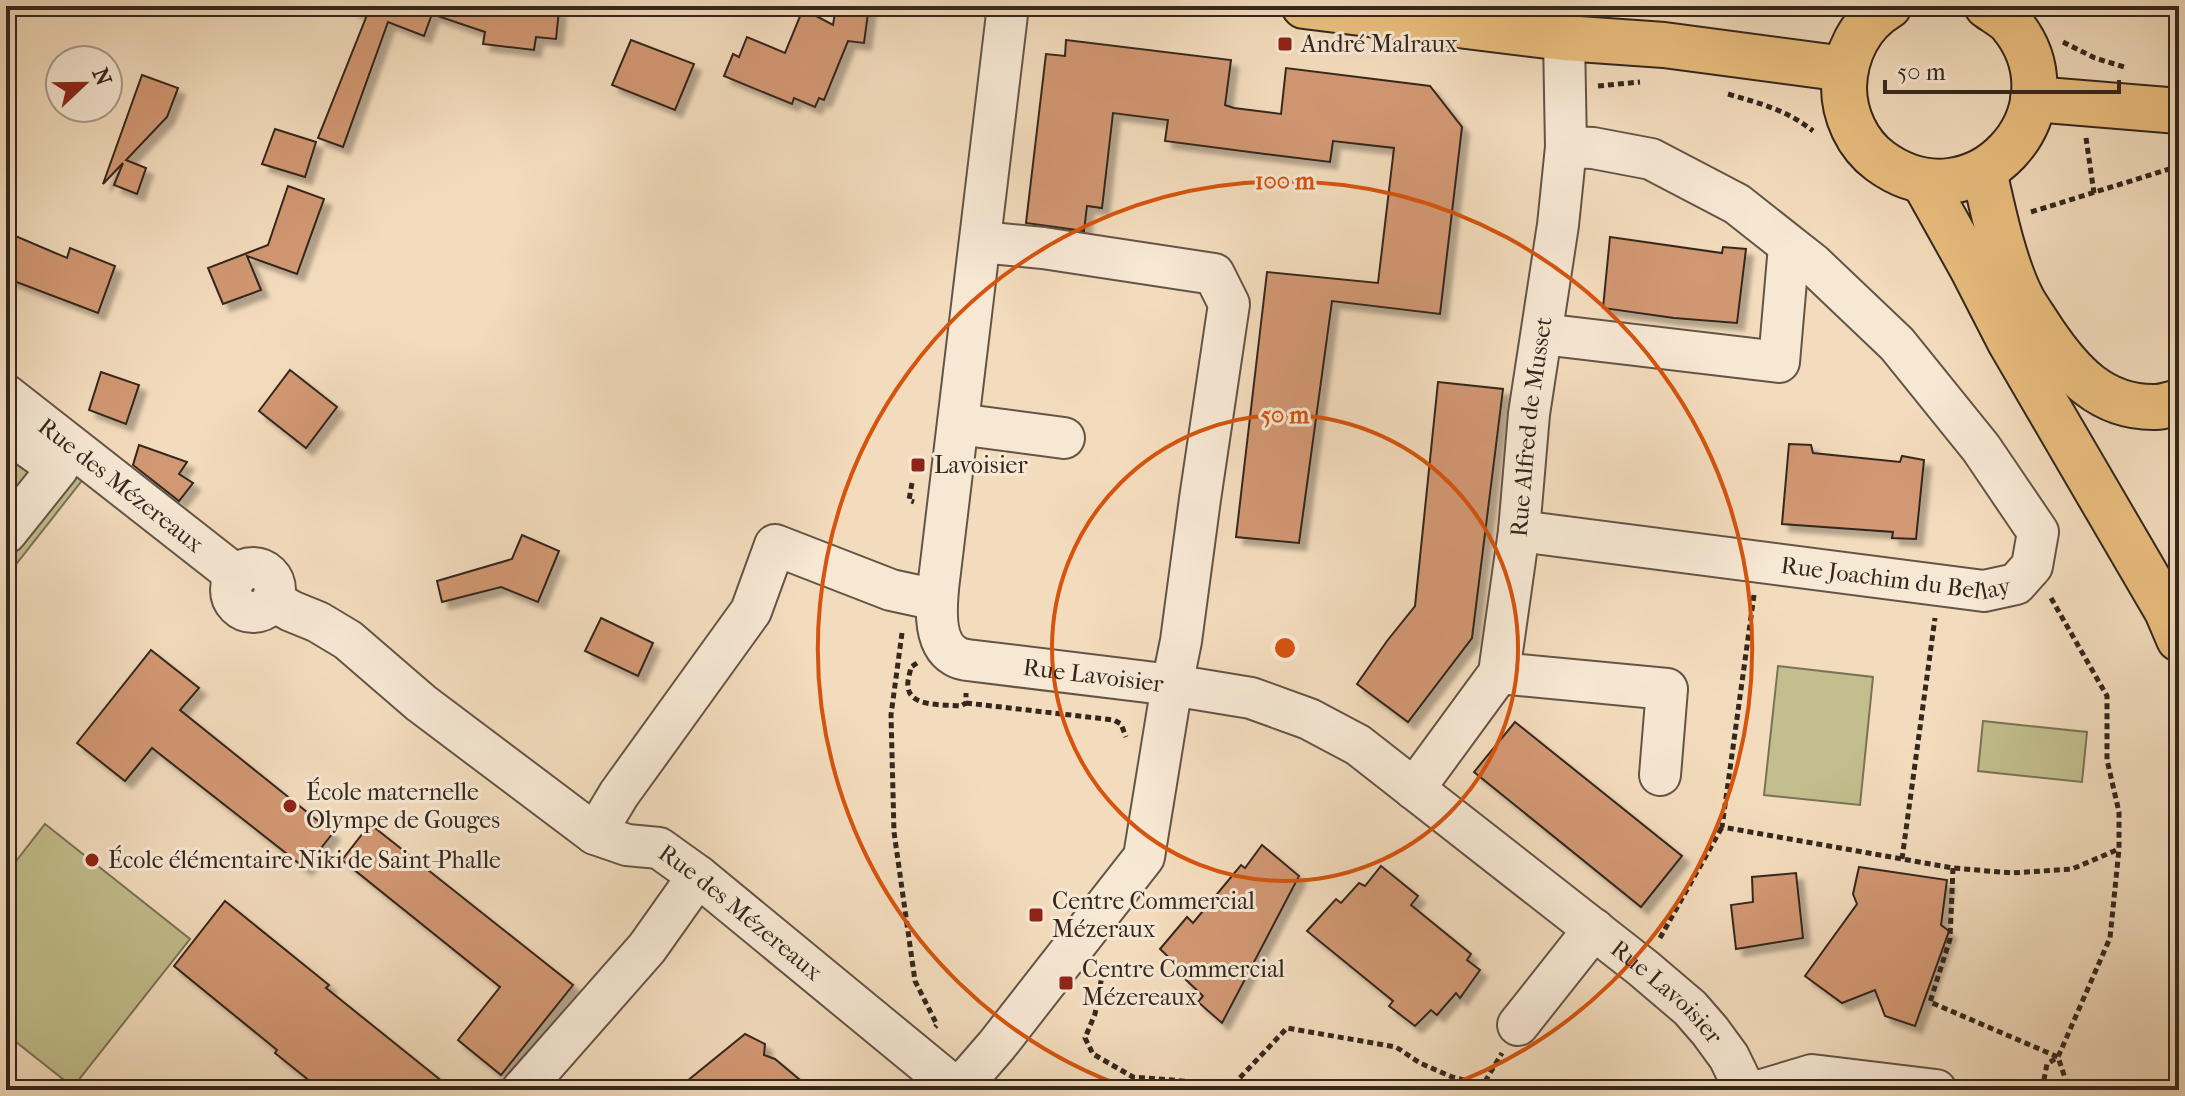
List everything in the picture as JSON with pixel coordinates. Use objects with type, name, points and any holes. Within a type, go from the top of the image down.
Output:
[{"type":"main road","points":[[1304,6],[1412,13],[1570,38],[1664,45],[1845,69]]},
{"type":"main road","points":[[1889,6],[1876,14],[1856,39],[1845,69],[1844,100],[1853,129],[1871,154],[1895,172],[1924,182],[1956,181],[1984,171],[2008,153],[2025,128],[2033,99],[2033,71],[2025,45],[2002,12]]},
{"type":"main road","points":[[2033,99],[2179,111]]},
{"type":"main road","points":[[1984,171],[1995,218],[2022,300],[2065,364],[2100,393],[2126,403],[2155,407],[2179,402]]},
{"type":"main road","points":[[1924,182],[2010,342],[2167,611],[2179,639]]},
{"type":"street","name":"Rue Lavoisier","points":[[1008,6],[958,424],[922,597],[936,619],[946,647],[955,656],[967,660],[1172,685],[1251,698],[1309,719],[1358,745],[1690,1008],[1729,1057],[1745,1090]]},
{"type":"street","name":"Rue Alfred de Musset","points":[[1414,789],[1499,673],[1519,531],[1529,414],[1558,225],[1566,147],[1565,83],[1570,38]]},
{"type":"street","name":"Rue Joachim du Bellay","points":[[1519,531],[1984,591],[2016,584],[2032,566],[2038,532],[1981,448],[1897,344],[1813,264],[1737,204],[1651,159],[1593,148],[1566,147]]},
{"type":"street","points":[[958,1090],[997,1045],[1144,857],[1181,641],[1229,304],[1214,274],[1043,248],[980,242]]},
{"type":"street","points":[[1542,334],[1779,362],[1789,246]]},
{"type":"street","name":"Rue des Mézereaux","points":[[6,395],[237,576],[239,572],[252,568],[265,571],[274,583],[272,600],[348,640],[421,703],[595,834],[627,845],[659,848],[698,876],[958,1090]]},
{"type":"street","points":[[958,424],[1064,438]]},
{"type":"street","points":[[6,431],[58,468],[6,533]]},
{"type":"street","points":[[595,834],[619,794],[751,611],[775,545],[891,590],[922,597]]},
{"type":"street","points":[[1499,673],[1667,689],[1660,775]]},
{"type":"street","points":[[522,1090],[647,948],[698,876]]},
{"type":"street","points":[[1518,1025],[1594,929]]},
{"type":"street","points":[[1762,1090],[1812,1075],[1936,1090]]},
{"type":"path","points":[[1682,6],[1792,13],[1819,6]]},
{"type":"path","points":[[2055,35],[2095,58],[2135,70]]},
{"type":"path","points":[[1565,83],[1600,87],[1644,81]]},
{"type":"path","points":[[1718,91],[1780,109],[1813,131]]},
{"type":"path","points":[[2085,137],[2094,193]]},
{"type":"path","points":[[2023,215],[2179,166]]},
{"type":"path","points":[[914,470],[909,500],[922,506]]},
{"type":"path","points":[[1643,968],[1722,827],[1758,562]]},
{"type":"path","points":[[2032,566],[2107,696],[2107,760],[2119,812],[2119,849],[2110,938],[2058,1057],[2047,1064],[2042,1090]]},
{"type":"path","points":[[1902,859],[1940,585]]},
{"type":"path","points":[[912,1053],[937,1025],[915,981],[894,832],[891,715],[897,671],[922,597]]},
{"type":"path","points":[[897,671],[910,673]]},
{"type":"path","points":[[966,703],[1114,720],[1126,732],[1127,744]]},
{"type":"path","points":[[1722,827],[1953,868],[2012,873],[2072,869],[2119,849]]},
{"type":"path","points":[[1953,868],[1950,939],[1930,1002],[2058,1057],[2069,1090]]},
{"type":"path","points":[[1078,941],[1096,955],[1102,976],[1095,1014],[1085,1038],[1093,1054],[1133,1077],[1233,1085],[1241,1090]]},
{"type":"path","points":[[1233,1085],[1287,1028],[1396,1047],[1420,1063],[1452,1077],[1483,1085]]},
{"type":"shaded area","points":[[6,414],[84,478],[6,577]]},
{"type":"shaded area","points":[[1778,666],[1873,677],[1860,805],[1764,795]]},
{"type":"shaded area","points":[[1983,721],[2087,732],[2082,782],[1978,771]]},
{"type":"shaded area","points":[[45,824],[190,939],[73,1087],[6,1034],[6,874]]},
{"type":"building","points":[[352,6],[532,6],[559,10],[556,39],[536,37],[534,50],[483,44],[485,32],[432,14],[424,36],[388,22],[343,147],[318,138],[367,15],[351,9]]},
{"type":"building","points":[[836,6],[869,6],[864,43],[848,41],[824,100],[819,98],[815,107],[794,98],[792,104],[724,76],[733,54],[739,57],[747,37],[785,53],[803,9],[833,25]]},
{"type":"building","points":[[631,40],[694,64],[675,110],[612,85]]},
{"type":"building","points":[[1066,40],[1231,60],[1225,105],[1281,114],[1286,68],[1430,86],[1462,127],[1440,314],[1332,301],[1299,543],[1236,537],[1267,272],[1378,283],[1394,148],[1333,141],[1330,162],[1265,154],[1165,141],[1168,120],[1113,113],[1102,208],[1087,206],[1084,231],[1026,223],[1046,54],[1065,56]]},
{"type":"building","points":[[142,75],[178,88],[167,117],[126,160],[146,168],[137,194],[114,185],[123,163],[103,184]]},
{"type":"building","points":[[275,129],[316,142],[305,177],[262,164]]},
{"type":"building","points":[[288,186],[324,199],[297,274],[247,256],[261,290],[223,304],[208,268],[268,245]]},
{"type":"building","points":[[6,232],[67,258],[70,248],[115,266],[98,313],[6,278]]},
{"type":"building","points":[[1610,237],[1722,253],[1723,247],[1746,249],[1737,323],[1603,308]]},
{"type":"building","points":[[290,370],[337,407],[306,448],[259,411]]},
{"type":"building","points":[[101,372],[139,385],[126,424],[89,410]]},
{"type":"building","points":[[1438,382],[1503,389],[1472,638],[1408,722],[1357,684],[1415,606]]},
{"type":"building","points":[[1789,444],[1811,445],[1813,453],[1900,462],[1902,456],[1924,460],[1916,539],[1892,538],[1893,532],[1782,524]]},
{"type":"building","points":[[139,445],[187,462],[179,474],[193,483],[179,501],[133,465]]},
{"type":"building","points":[[522,535],[559,551],[538,602],[501,587],[442,602],[437,581],[512,559]]},
{"type":"building","points":[[601,618],[653,643],[638,676],[585,651]]},
{"type":"building","points":[[151,650],[199,688],[180,710],[333,833],[305,868],[152,748],[125,781],[77,743]]},
{"type":"building","points":[[1515,722],[1682,856],[1641,907],[1474,772]]},
{"type":"building","points":[[370,824],[573,985],[501,1075],[458,1040],[500,987],[342,860]]},
{"type":"building","points":[[1262,845],[1299,876],[1222,1023],[1198,1002],[1203,996],[1160,949],[1187,917],[1193,923],[1241,865],[1245,868]]},
{"type":"building","points":[[1381,866],[1418,896],[1411,905],[1471,954],[1467,960],[1480,970],[1460,998],[1456,993],[1437,1015],[1431,1010],[1415,1026],[1389,1006],[1393,1001],[1307,931],[1336,899],[1341,903],[1359,883],[1365,886]]},
{"type":"building","points":[[1859,867],[1947,880],[1941,925],[1949,931],[1915,1026],[1885,1016],[1875,990],[1842,1003],[1805,976],[1857,904],[1853,894]]},
{"type":"building","points":[[1796,873],[1803,938],[1736,949],[1731,905],[1753,902],[1752,877]]},
{"type":"building","points":[[225,901],[329,985],[326,988],[453,1090],[321,1090],[275,1053],[277,1050],[174,966]]},
{"type":"building","points":[[745,1034],[765,1044],[764,1055],[775,1059],[812,1090],[676,1090]]},
{"type":"place","name":"André Malraux","points":[[1285,44]]},
{"type":"place","name":"Lavoisier","points":[[918,465]]},
{"type":"place","name":"École maternelle Olympe de Gouges","points":[[290,806]]},
{"type":"place","name":"École élémentaire Niki de Saint-Phalle","points":[[92,860]]},
{"type":"place","name":"Centre Commercial Mézeraux","points":[[1036,915]]},
{"type":"place","name":"Centre Commercial Mézereaux","points":[[1066,983]]}]
